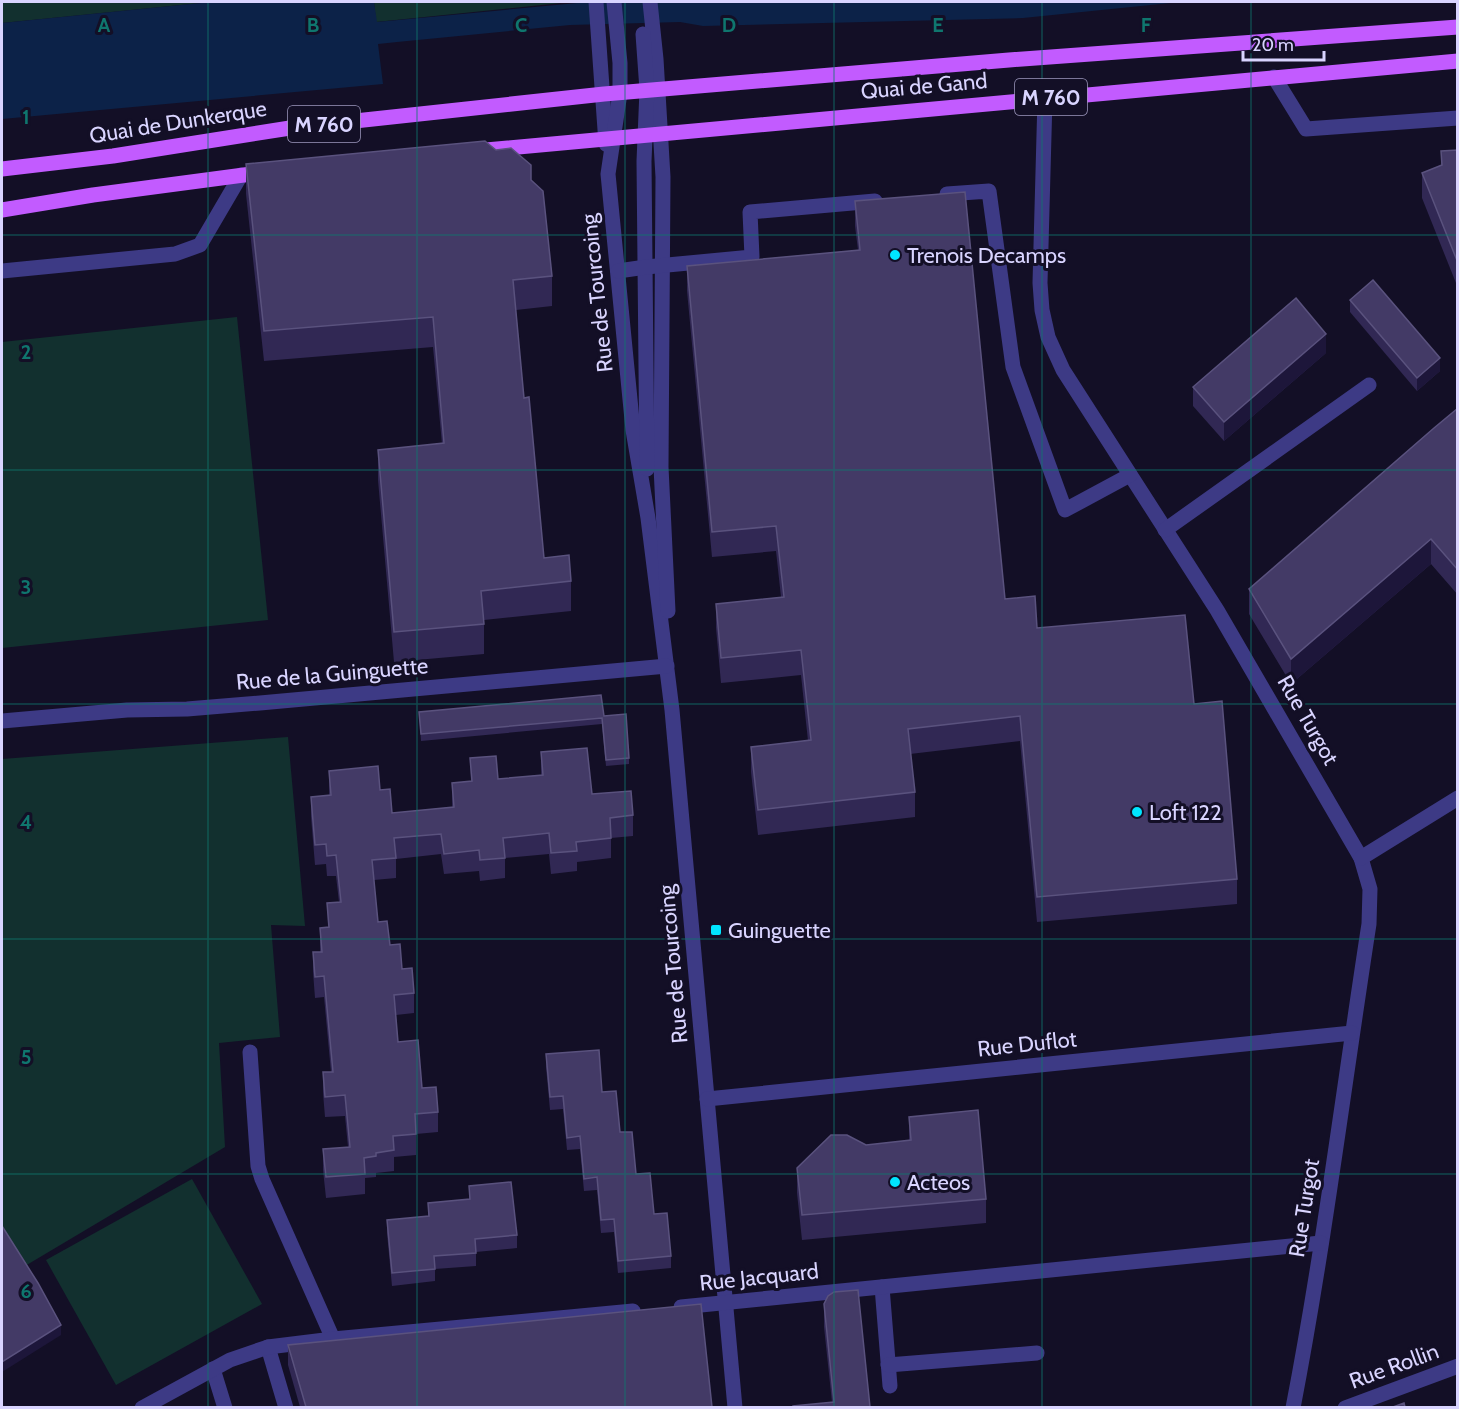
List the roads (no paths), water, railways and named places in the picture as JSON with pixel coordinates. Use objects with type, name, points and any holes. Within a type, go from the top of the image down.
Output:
[{"type":"main road","name":"Quai de Gand","points":[[653,90],[1020,59],[1458,27]]},
{"type":"main road","name":"Quai de Gand","points":[[645,135],[1458,61]]},
{"type":"main road","name":"Quai de Dunkerque","points":[[2,169],[113,156],[300,127],[653,90]]},
{"type":"main road","name":"M 760","points":[[460,152],[645,135]]},
{"type":"main road","name":"M 760","points":[[2,210],[276,171]]},
{"type":"street","points":[[596,2],[610,138]]},
{"type":"street","points":[[610,138],[620,93],[620,63],[614,2]]},
{"type":"street","points":[[640,2],[651,59]]},
{"type":"street","points":[[651,2],[651,59]]},
{"type":"street","name":"Rue de Tourcoing","points":[[648,518],[645,135],[653,90],[651,59]]},
{"type":"street","points":[[1274,77],[1306,129],[1458,118]]},
{"type":"street","points":[[653,90],[661,133],[664,219],[661,467],[672,710]]},
{"type":"street","name":"Rue Turgot","points":[[1045,98],[1040,283],[1042,310],[1048,337],[1074,389],[1231,632],[1361,858],[1370,889],[1370,907],[1322,1243],[1293,1407]]},
{"type":"street","name":"Rue de Tourcoing","points":[[610,138],[608,174],[633,430],[648,518],[672,710],[735,1407]]},
{"type":"street","points":[[2,271],[175,254],[200,245],[241,175]]},
{"type":"street","points":[[929,196],[989,191],[1013,367],[1065,510],[1130,475]]},
{"type":"street","points":[[618,271],[752,257],[750,212],[894,199]]},
{"type":"street","points":[[1165,530],[1369,385]]},
{"type":"street","name":"Rue de la Guinguette","points":[[2,721],[127,710],[187,709],[250,704],[666,666]]},
{"type":"street","points":[[1361,858],[1458,798]]},
{"type":"street","name":"Rue Duflot","points":[[707,1099],[1352,1033]]},
{"type":"street","points":[[250,1052],[258,1166],[333,1339]]},
{"type":"street","name":"Rue Jacquard","points":[[142,1407],[240,1356],[268,1347],[1322,1243]]},
{"type":"street","points":[[882,1287],[890,1386]]},
{"type":"street","points":[[268,1347],[286,1407]]},
{"type":"street","points":[[888,1365],[1037,1353]]},
{"type":"street","name":"Rue Rollin","points":[[1346,1407],[1458,1366]]},
{"type":"street","points":[[213,1369],[225,1407]]},
{"type":"water","points":[[211,2],[374,2],[377,22],[588,2],[1180,2],[1023,18],[703,26],[680,22],[570,25],[397,42],[378,44],[383,84],[2,119],[2,23]]},
{"type":"place","name":"Trenois Decamps","points":[[895,255]]},
{"type":"place","name":"Loft 122","points":[[1137,812]]},
{"type":"place","name":"Guinguette","points":[[716,930]]},
{"type":"place","name":"Acteos","points":[[895,1182]]}]
